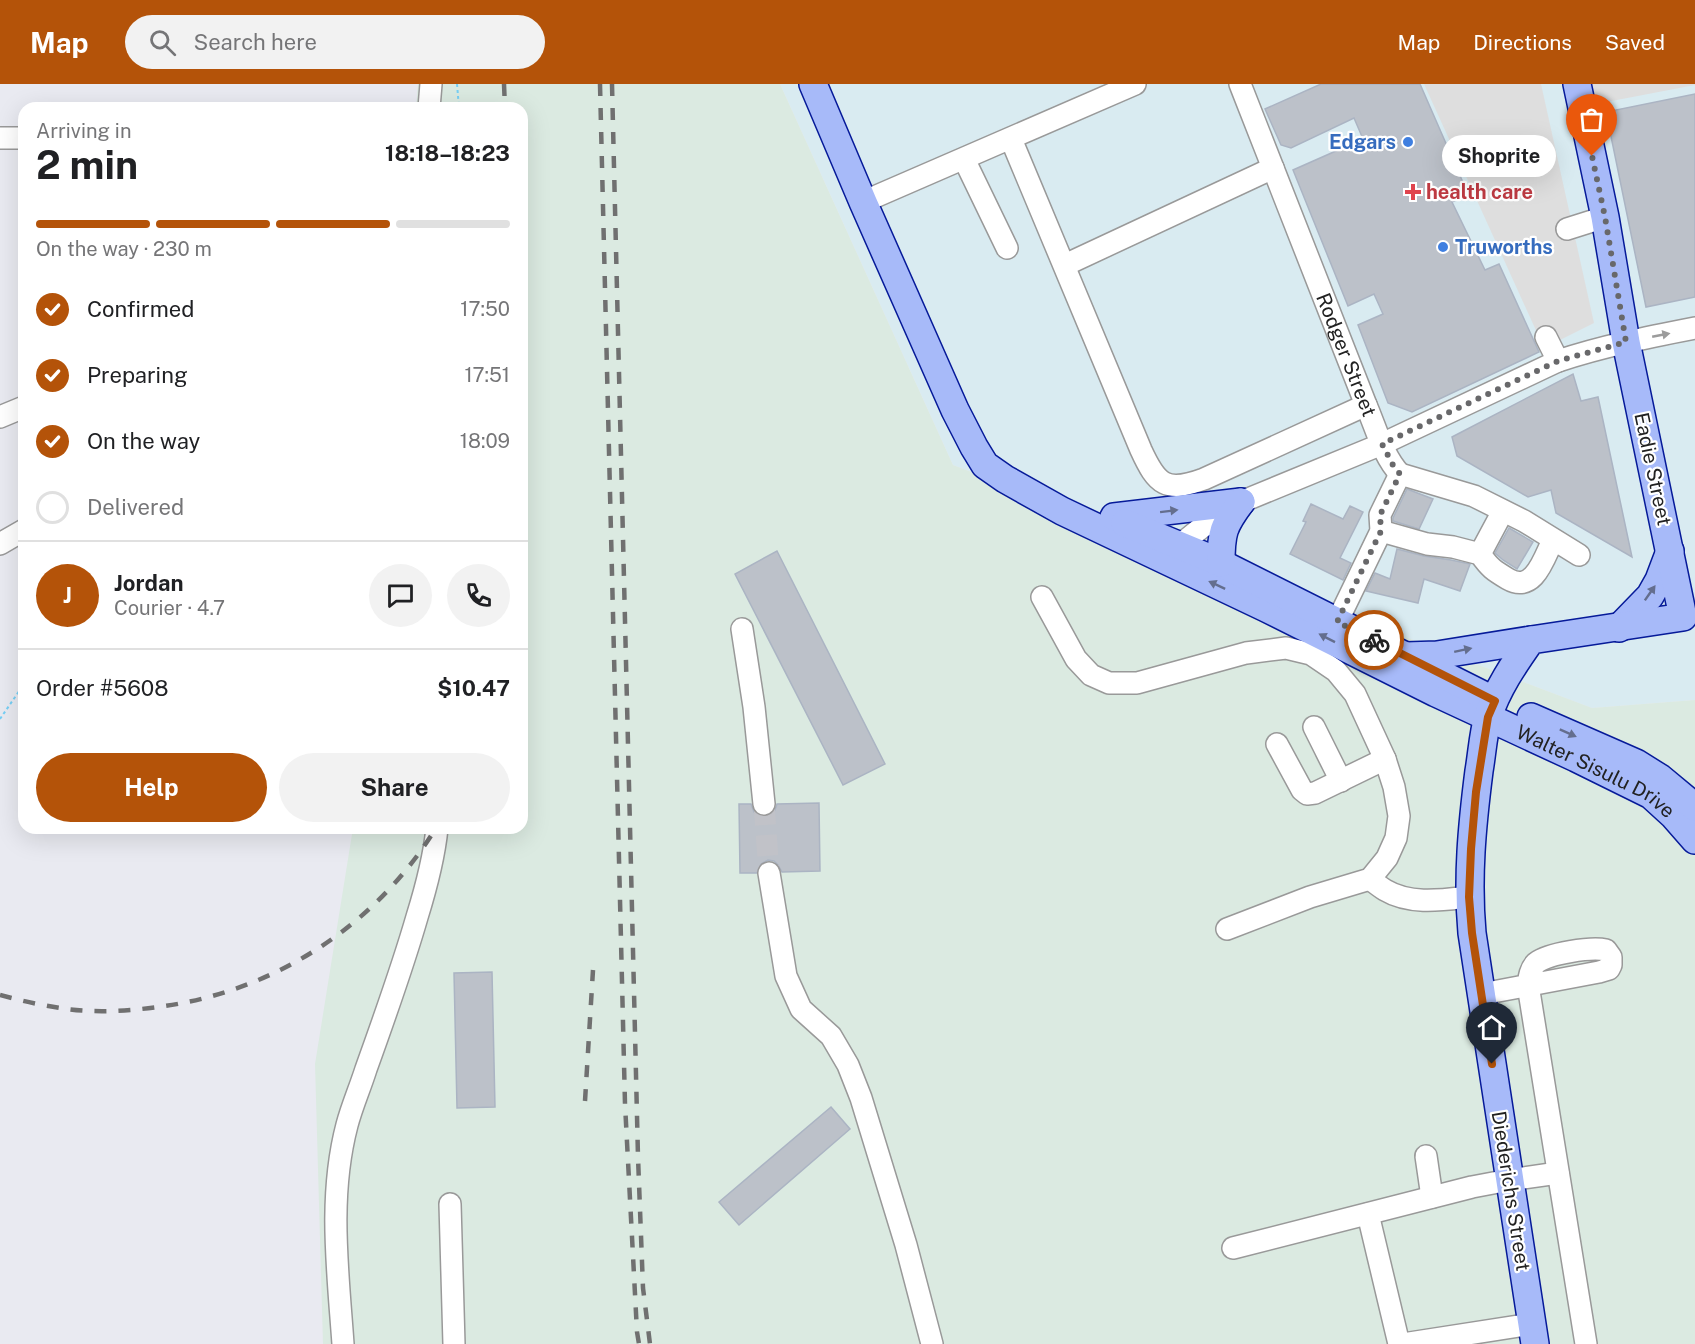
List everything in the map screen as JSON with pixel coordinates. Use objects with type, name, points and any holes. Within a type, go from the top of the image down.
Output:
[{"type":"main road","points":[[813,84],[955,410],[985,465],[1062,512],[1174,553],[1221,563],[1405,656],[1492,709]]},
{"type":"main road","name":"Eadie Street","points":[[1405,656],[1437,655],[1689,616],[1670,551],[1626,342],[1581,85]]},
{"type":"main road","points":[[1030,493],[1042,494],[1111,518],[1266,608],[1436,693],[1492,709]]},
{"type":"main road","points":[[1111,518],[1241,502]]},
{"type":"main road","points":[[1221,563],[1221,537],[1224,528],[1241,502]]},
{"type":"main road","points":[[1619,628],[1650,596],[1670,551]]},
{"type":"main road","points":[[1492,709],[1502,686],[1531,640]]},
{"type":"main road","name":"Walter Sisulu Drive","points":[[1492,709],[1636,763],[1660,778],[1695,807]]},
{"type":"main road","name":"Walter Sisulu Drive","points":[[1492,709],[1651,795],[1695,840]]},
{"type":"main road","name":"Diederichs Street","points":[[1492,709],[1476,792],[1469,897],[1472,933],[1533,1334]]},
{"type":"street","points":[[429,102],[430,84]]},
{"type":"street","points":[[863,202],[1135,84]]},
{"type":"street","name":"Rodger Street","points":[[1240,84],[1366,405],[1382,444],[1400,474]]},
{"type":"street","points":[[0,138],[18,138]]},
{"type":"street","points":[[1011,139],[1141,450],[1151,470],[1162,482],[1169,485],[1187,485],[1204,479],[1366,405]]},
{"type":"street","points":[[964,159],[1007,248]]},
{"type":"street","points":[[1065,265],[1273,168]]},
{"type":"street","points":[[1567,229],[1605,217]]},
{"type":"street","points":[[1174,553],[1215,517],[1241,502],[1382,444],[1558,361],[1626,342],[1695,328]]},
{"type":"street","points":[[1546,337],[1558,361]]},
{"type":"street","points":[[0,417],[18,410]]},
{"type":"street","points":[[1337,622],[1381,531],[1380,515],[1400,474],[1474,496],[1579,555]]},
{"type":"street","points":[[1480,554],[1503,511]]},
{"type":"street","points":[[1381,531],[1427,544],[1453,547],[1480,554],[1490,569],[1514,582],[1524,583],[1535,574],[1554,540]]},
{"type":"street","points":[[0,544],[18,534]]},
{"type":"street","points":[[1042,597],[1076,659],[1091,675],[1109,683],[1137,682],[1246,653],[1286,648],[1311,654],[1336,671],[1355,694],[1385,759],[1394,787],[1398,816],[1396,838],[1387,858],[1370,879],[1310,897],[1227,929]]},
{"type":"street","points":[[742,629],[754,707],[764,804]]},
{"type":"street","points":[[1314,728],[1341,780]]},
{"type":"street","points":[[1277,744],[1302,790],[1307,794],[1315,793],[1385,759]]},
{"type":"street","points":[[342,1344],[336,1246],[336,1203],[341,1155],[347,1125],[408,948],[425,891],[436,834]]},
{"type":"street","points":[[768,873],[786,976],[801,1009],[831,1036],[848,1065],[861,1098],[906,1245],[932,1344]]},
{"type":"street","points":[[1370,879],[1385,890],[1401,897],[1438,900],[1469,897]]},
{"type":"street","points":[[1482,994],[1528,985],[1586,1344]]},
{"type":"street","points":[[1426,1156],[1432,1197]]},
{"type":"street","points":[[1233,1248],[1432,1197],[1509,1180],[1558,1173]]},
{"type":"street","points":[[450,1204],[454,1344]]},
{"type":"street","points":[[1368,1214],[1401,1344],[1533,1334]]},
{"type":"path","points":[[457,84],[458,102]]},
{"type":"path","points":[[0,719],[18,693]]},
{"type":"shaded area","points":[[418,84],[780,84],[953,465],[1592,708],[1695,700],[1695,1344],[323,1344],[315,1064],[352,834],[528,834],[528,102],[416,102]]},
{"type":"shaded area","points":[[780,84],[1695,84],[1695,700],[1592,708],[953,465]]},
{"type":"shaded area","points":[[1424,84],[1541,84],[1594,323],[1544,348]]},
{"type":"shaded area","points":[[1592,84],[1695,84],[1695,85],[1596,104]]},
{"type":"building","points":[[1321,84],[1420,84],[1468,194],[1452,202],[1485,270],[1499,264],[1539,352],[1412,412],[1388,403],[1358,325],[1383,314],[1374,294],[1348,306],[1293,170],[1363,139],[1354,118],[1291,148],[1281,145],[1265,109]]},
{"type":"building","points":[[1695,94],[1695,297],[1646,307],[1606,112]]},
{"type":"building","points":[[1573,374],[1581,401],[1598,397],[1632,557],[1556,513],[1551,490],[1528,497],[1457,456],[1452,437]]},
{"type":"building","points":[[1407,489],[1433,499],[1419,529],[1393,521]]},
{"type":"building","points":[[1311,504],[1343,519],[1350,506],[1363,512],[1340,558],[1351,563],[1343,580],[1290,554],[1306,522],[1303,521]]},
{"type":"building","points":[[1509,528],[1533,542],[1517,569],[1495,553]]},
{"type":"building","points":[[1397,549],[1470,564],[1460,591],[1424,579],[1418,603],[1366,591],[1375,573],[1390,579]]},
{"type":"building","points":[[777,551],[885,764],[843,785],[735,574]]},
{"type":"building","points":[[819,803],[820,871],[782,872],[774,861],[768,860],[761,864],[757,873],[740,873],[739,804],[751,804],[754,812],[765,817],[772,814],[777,804]]},
{"type":"building","points":[[492,972],[495,1107],[457,1108],[454,973]]},
{"type":"building","points":[[831,1107],[850,1129],[739,1225],[719,1202]]},
{"type":"tunnel","points":[[764,804],[769,873]]},
{"type":"railway","points":[[504,84],[505,102]]},
{"type":"railway","points":[[600,84],[625,1104],[639,1344]]},
{"type":"railway","points":[[612,84],[638,1157],[643,1288],[650,1344]]},
{"type":"railway","points":[[0,995],[67,1009],[112,1011],[158,1007],[200,999],[241,987],[280,970],[317,949],[352,924],[383,896],[411,864],[432,834]]},
{"type":"railway","points":[[585,1101],[593,970]]},
{"type":"way so far","points":[[1374,640],[1337,622],[1381,531],[1380,515],[1400,474],[1382,444],[1558,361],[1626,342],[1605,217],[1592,156]]},
{"type":"place","name":"Edgars","points":[[1408,142]]},
{"type":"place","name":"Shoprite","points":[[1592,156]]},
{"type":"place","name":"health care","points":[[1413,192]]},
{"type":"place","name":"Truworths","points":[[1443,247]]},
{"type":"route","points":[[1374,640],[1495,701],[1488,717],[1476,792],[1469,897],[1472,933],[1492,1064]]}]
